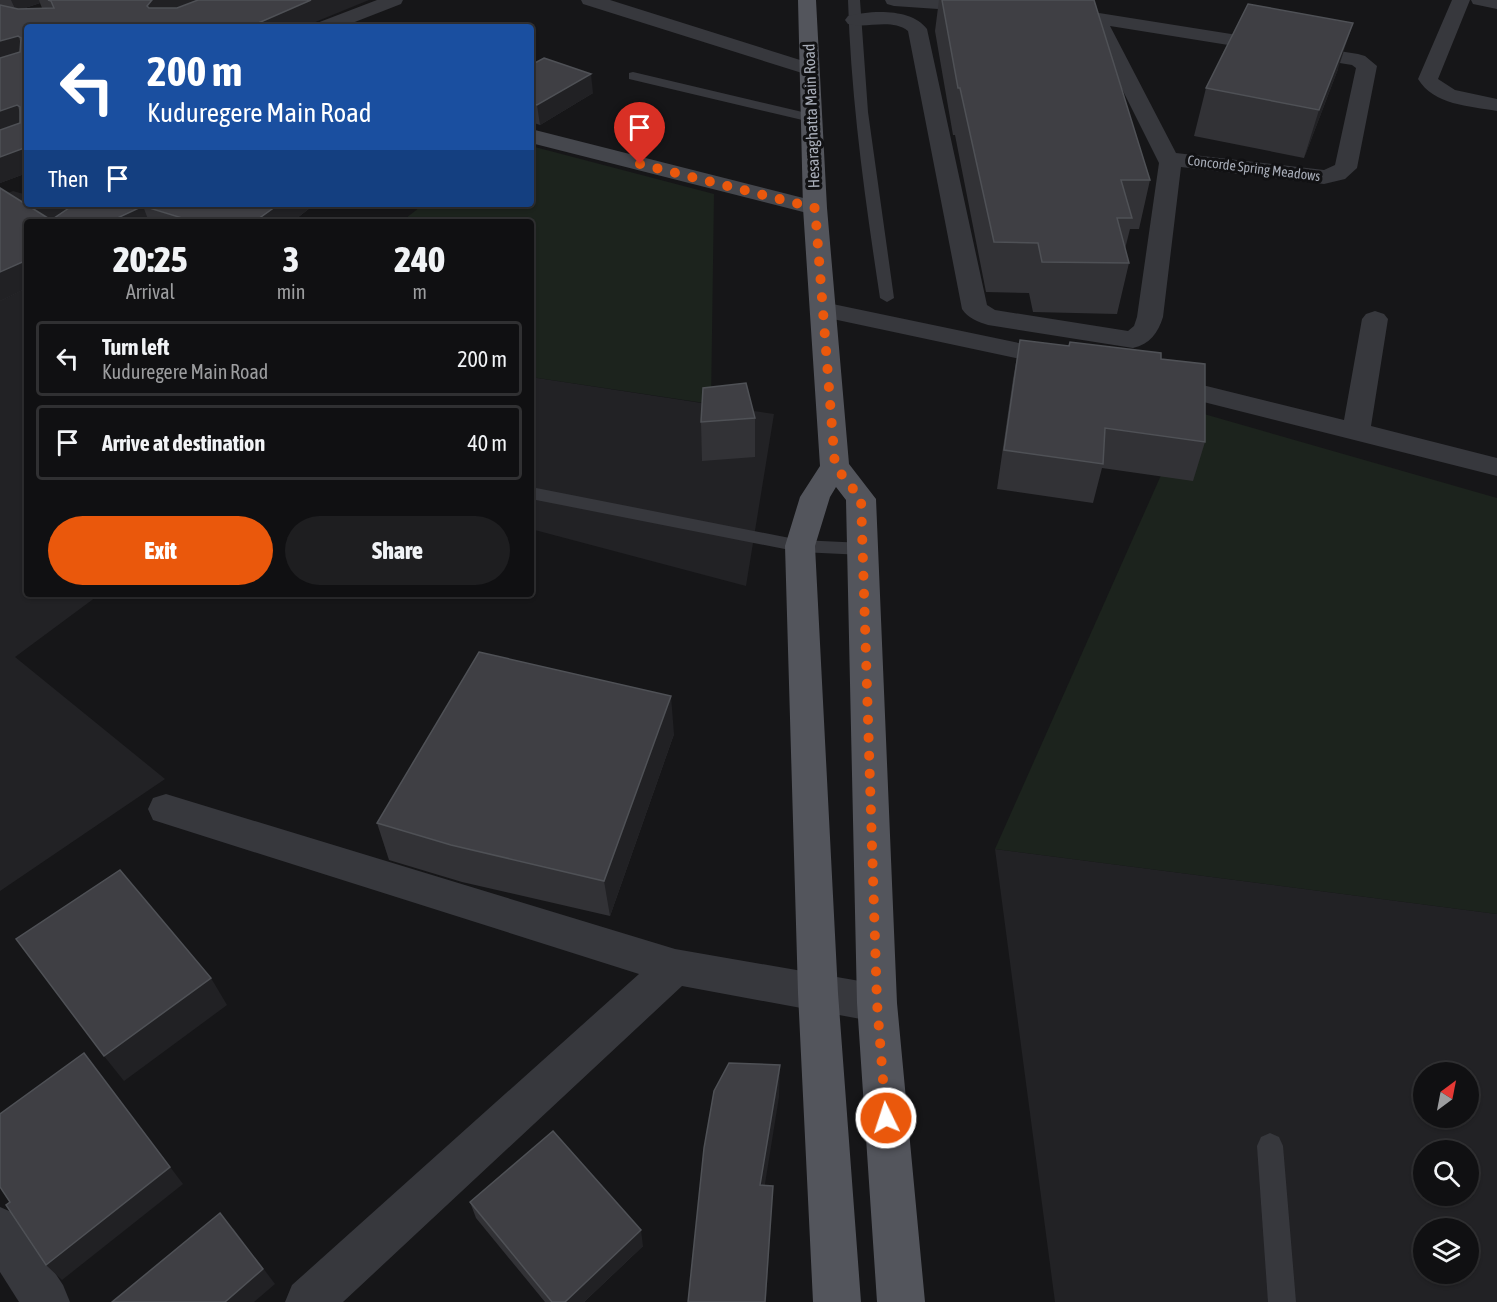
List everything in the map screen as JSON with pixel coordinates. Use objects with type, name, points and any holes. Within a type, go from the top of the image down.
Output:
[{"type":"main road","name":"Hesaraghatta Main Road","points":[[807,0],[815,208],[835,466]]},
{"type":"main road","points":[[837,1302],[818,993],[800,546],[815,497],[835,466],[861,499],[877,1003],[901,1302]]},
{"type":"street","points":[[332,24],[394,0]]},
{"type":"street","points":[[590,0],[809,69]]},
{"type":"street","points":[[894,0],[1000,8]]},
{"type":"street","points":[[1461,0],[1428,79],[1429,83],[1432,87],[1450,95],[1497,105]]},
{"type":"street","points":[[1480,0],[1497,3]]},
{"type":"street","name":"Concorde Spring Meadows","points":[[855,10],[913,23],[917,28],[975,309],[988,317],[1133,340],[1146,329],[1170,163],[1181,159],[1324,177],[1337,174],[1346,168],[1367,66],[1358,60],[1035,10]]},
{"type":"street","points":[[1096,18],[1170,163]]},
{"type":"street","points":[[534,137],[815,208]]},
{"type":"street","points":[[823,310],[1090,366]]},
{"type":"street","points":[[1356,432],[1375,319]]},
{"type":"street","points":[[1137,377],[1497,467]]},
{"type":"street","points":[[166,809],[675,967],[877,1003]]},
{"type":"street","points":[[309,1302],[675,967]]},
{"type":"street","points":[[0,1230],[46,1302]]},
{"type":"lane","points":[[855,10],[855,49],[887,298]]},
{"type":"lane","points":[[633,76],[811,118]]},
{"type":"lane","points":[[534,494],[800,546],[864,549]]},
{"type":"lane","points":[[1270,1146],[1283,1302]]},
{"type":"shaded area","points":[[534,147],[714,194],[711,404],[534,377],[534,219],[405,219],[420,207],[534,207]]},
{"type":"shaded area","points":[[13,191],[24,194],[24,207],[65,207],[103,219],[24,219],[24,597],[96,597],[15,657],[165,779],[0,891],[0,196]]},
{"type":"shaded area","points":[[534,377],[774,414],[746,586],[534,530]]},
{"type":"shaded area","points":[[1190,410],[1497,498],[1497,914],[995,849]]},
{"type":"shaded area","points":[[995,849],[1497,914],[1497,1302],[1055,1302]]},
{"type":"building","points":[[48,0],[152,0],[147,6],[149,8],[177,8],[198,0],[311,0],[256,24],[24,24],[24,148],[0,157],[0,130],[20,123],[20,107],[17,105],[0,111],[0,58],[20,52],[21,38],[18,36],[0,41],[0,5],[18,9],[54,8]]},
{"type":"building","points":[[942,0],[1094,0],[1150,180],[1121,180],[1132,218],[1117,218],[1129,263],[1042,262],[1038,243],[994,242],[960,88],[958,88]]},
{"type":"building","points":[[1248,4],[1353,23],[1319,110],[1206,88]]},
{"type":"building","points":[[544,58],[591,74],[537,105],[534,104],[534,63]]},
{"type":"building","points":[[0,188],[24,203],[24,207],[30,207],[49,219],[24,219],[24,261],[0,272]]},
{"type":"building","points":[[70,207],[141,207],[115,219],[52,219]]},
{"type":"building","points":[[146,207],[275,207],[258,219],[185,219]]},
{"type":"building","points":[[1020,340],[1069,346],[1070,342],[1161,353],[1161,359],[1205,364],[1205,442],[1105,428],[1103,464],[1004,450]]},
{"type":"building","points":[[746,383],[755,418],[701,422],[703,388]]},
{"type":"building","points":[[479,652],[671,696],[604,881],[451,845],[377,823]]},
{"type":"building","points":[[120,870],[211,978],[104,1056],[16,939]]},
{"type":"building","points":[[84,1053],[170,1167],[46,1265],[6,1205],[10,1202],[0,1187],[0,1114]]},
{"type":"building","points":[[729,1063],[780,1065],[760,1185],[773,1186],[765,1302],[688,1302],[704,1148],[714,1091]]},
{"type":"building","points":[[553,1131],[641,1230],[565,1302],[552,1302],[470,1202]]},
{"type":"building","points":[[220,1213],[263,1269],[225,1302],[112,1302]]},
{"type":"route","points":[[640,164],[815,208],[835,466],[861,499],[877,1003],[886,1118]]}]
